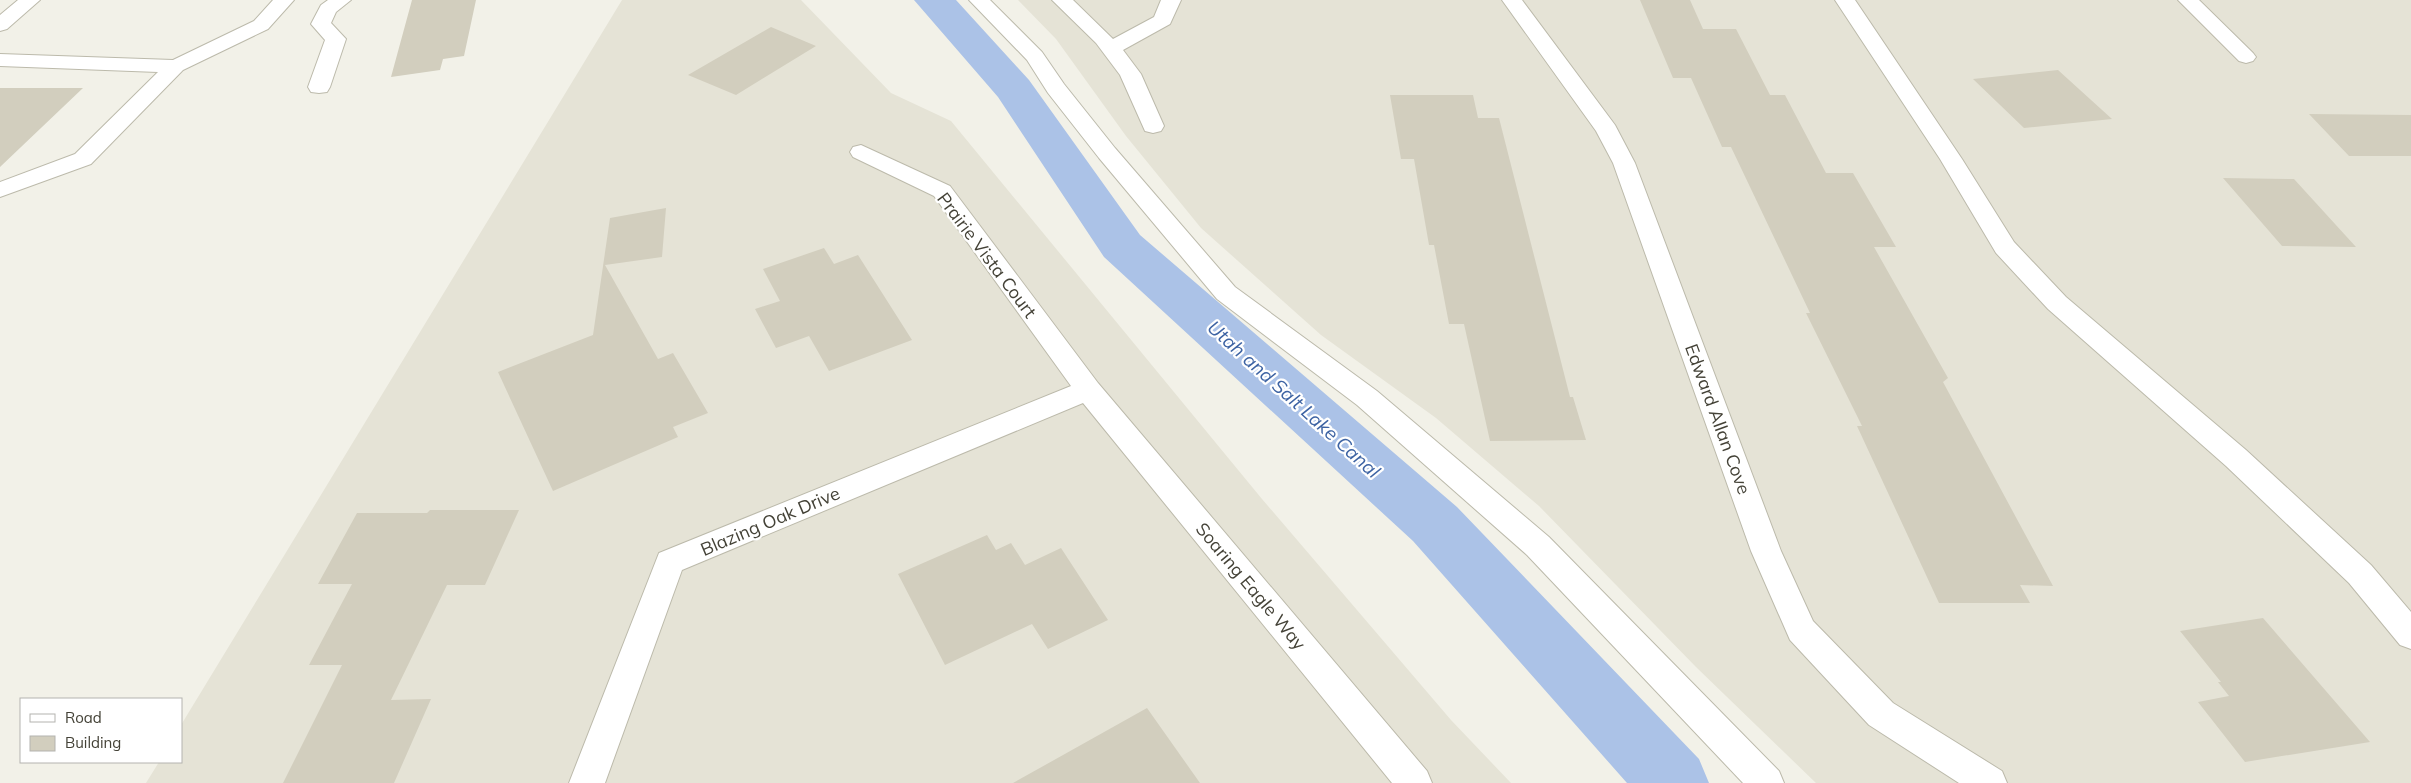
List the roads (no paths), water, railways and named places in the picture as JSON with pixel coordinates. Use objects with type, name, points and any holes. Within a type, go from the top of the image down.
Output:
[{"type":"street","points":[[0,26],[30,0]]},
{"type":"street","points":[[0,190],[83,159],[176,66],[260,25],[284,0]]},
{"type":"street","points":[[319,87],[336,39],[321,24],[328,9],[341,0]]},
{"type":"street","points":[[978,0],[1035,56],[1056,88],[1107,153],[1226,293],[1368,398],[1538,546],[1766,783]]},
{"type":"street","points":[[1062,0],[1102,39],[1130,74],[1153,126]]},
{"type":"street","points":[[1110,49],[1163,20],[1171,0]]},
{"type":"street","name":"Edward Allan Cove","points":[[1512,0],[1607,130],[1624,163],[1766,551],[1801,630],[1881,714],[1989,783]]},
{"type":"street","points":[[1845,0],[1951,159],[2005,247],[2057,303],[2236,458],[2360,574],[2411,635]]},
{"type":"street","points":[[2188,0],[2246,57]]},
{"type":"street","points":[[0,60],[176,66]]},
{"type":"street","name":"Prairie Vista Court","points":[[861,152],[942,191],[1088,390]]},
{"type":"street","name":"Blazing Oak Drive","points":[[587,783],[670,562],[1088,390]]},
{"type":"street","name":"Soaring Eagle Way","points":[[1088,390],[1414,783]]},
{"type":"waterway","name":"Utah and Salt Lake Canal","points":[[934,0],[1014,89],[1122,246],[1435,524],[1673,783]]}]
